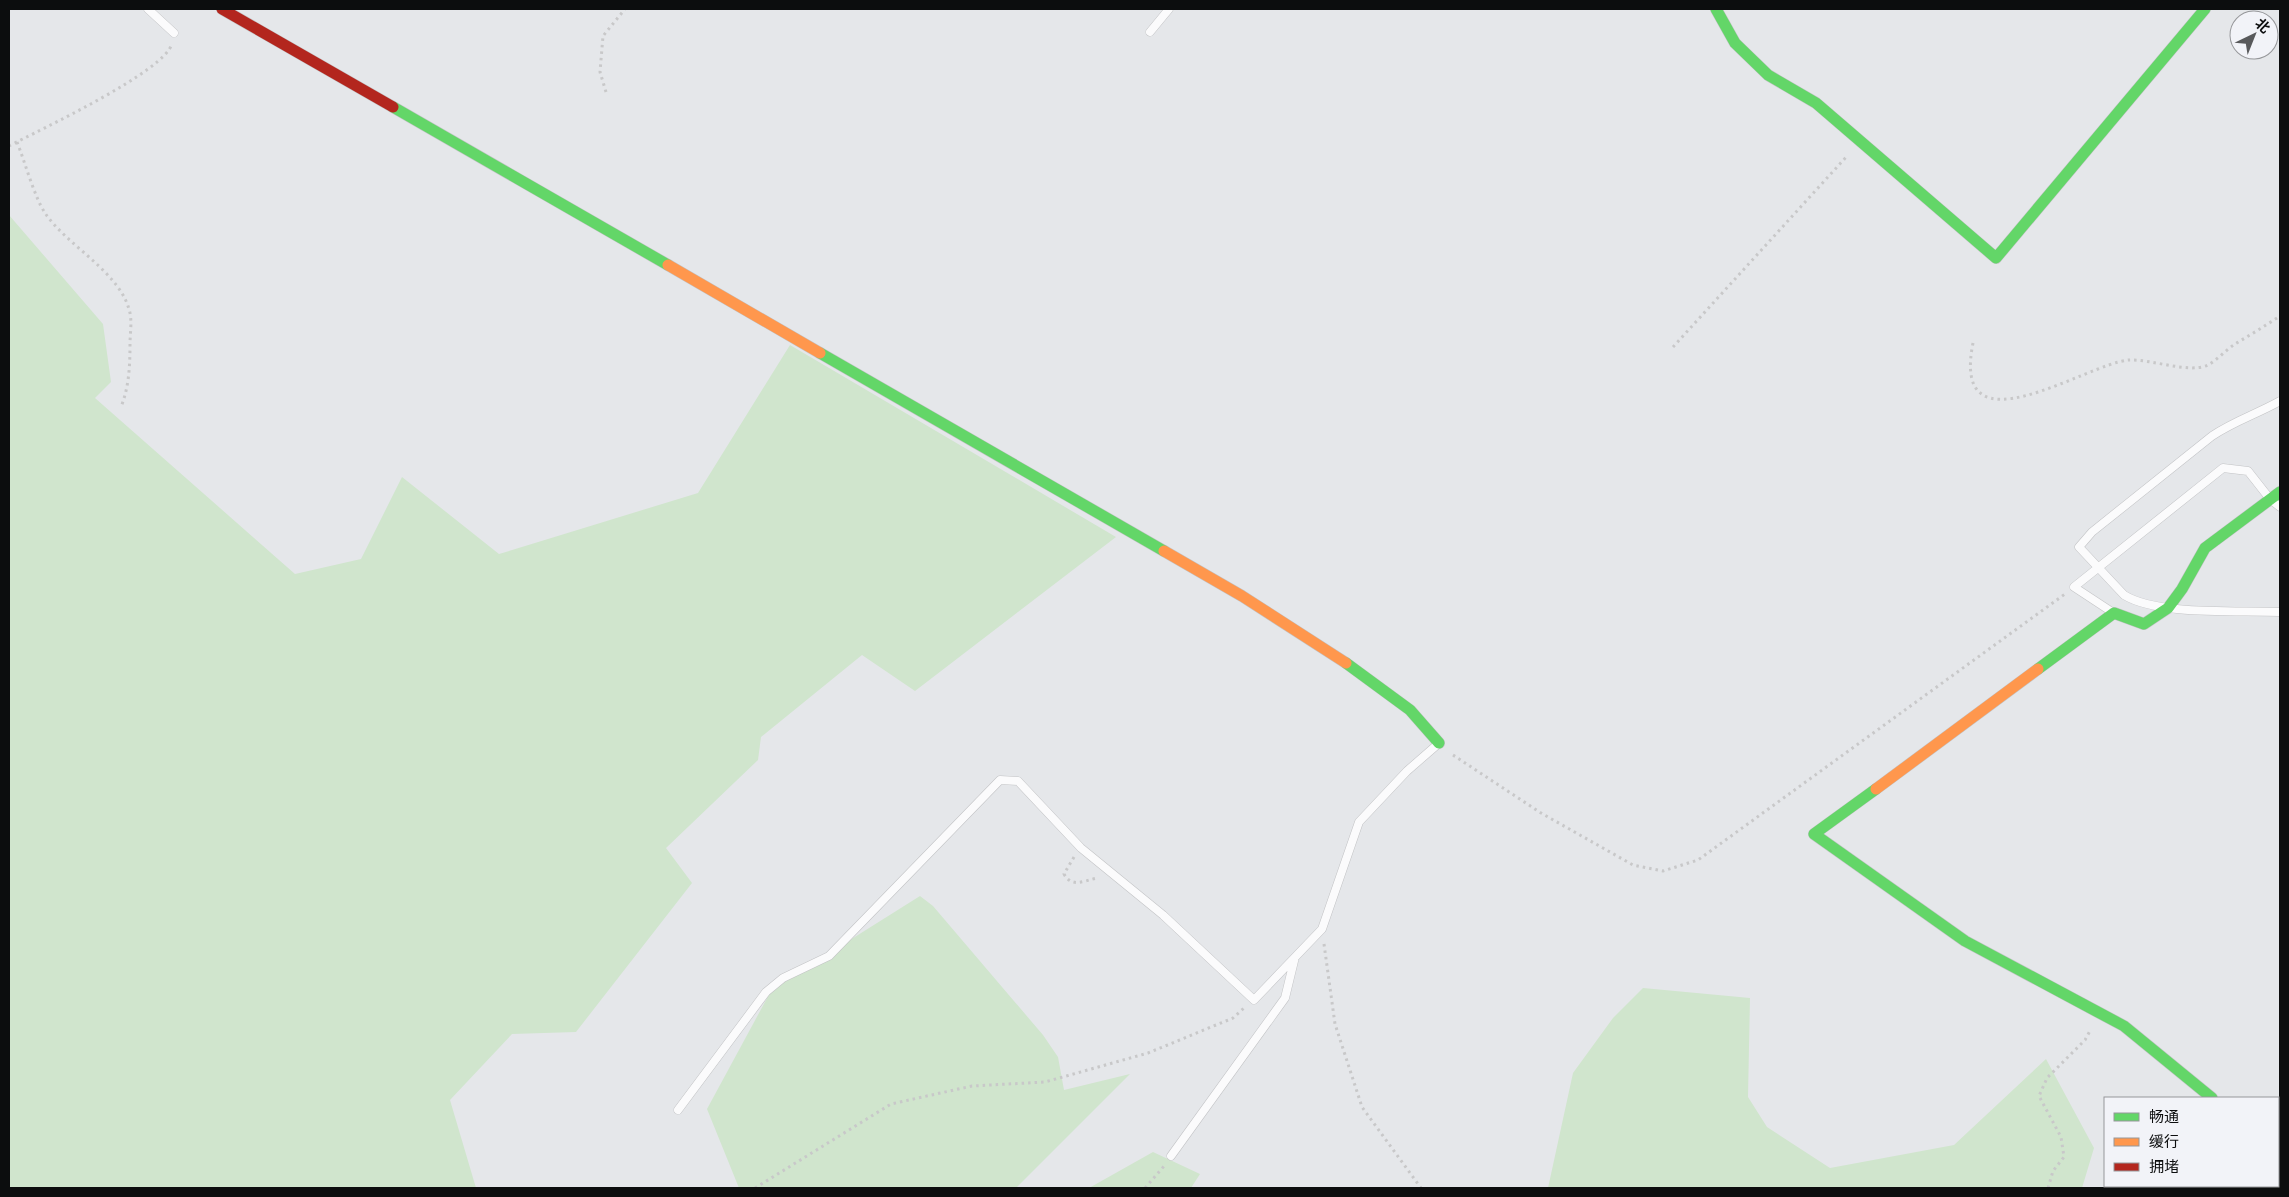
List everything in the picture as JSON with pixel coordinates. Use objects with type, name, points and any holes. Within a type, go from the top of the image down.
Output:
[{"type":"street","points":[[222,9],[1242,596],[1364,675],[1410,710],[1440,743]]},
{"type":"street","points":[[1716,9],[1735,43],[1768,75],[1816,103],[1996,258],[2205,9]]},
{"type":"street","points":[[2211,1097],[2124,1026],[1965,941],[1814,834],[2114,613],[2144,624],[2168,608],[2182,589],[2204,548],[2280,492]]},
{"type":"lane","points":[[148,9],[174,33]]},
{"type":"lane","points":[[1150,32],[1169,9]]},
{"type":"lane","points":[[2280,401],[2255,415],[2232,422],[2212,436],[2092,532],[2079,547],[2124,595],[2133,600],[2168,608],[2280,612]]},
{"type":"lane","points":[[2114,613],[2074,587],[2100,569],[2223,468],[2248,471],[2270,499],[2280,507]]},
{"type":"lane","points":[[678,1110],[766,992],[783,978],[829,956],[1000,780],[1018,781],[1081,848],[1112,873],[1254,1000],[1322,928],[1359,822],[1407,771],[1440,743]]},
{"type":"lane","points":[[1171,1156],[1285,998],[1294,959]]},
{"type":"path","points":[[606,92],[600,72],[604,36],[625,9]]},
{"type":"path","points":[[9,146],[110,94],[160,60],[171,48],[174,33]]},
{"type":"path","points":[[1673,347],[1860,141]]},
{"type":"path","points":[[17,142],[44,211],[63,236],[115,281],[123,293],[130,314],[130,365],[126,395],[121,407]]},
{"type":"path","points":[[1973,343],[1968,364],[1972,380],[1980,392],[1992,398],[2012,399],[2033,395],[2127,360],[2156,361],[2184,368],[2207,366],[2234,345],[2280,316]]},
{"type":"path","points":[[1440,743],[1447,752],[1541,813],[1633,865],[1663,870],[1698,860],[1892,721],[2074,587]]},
{"type":"path","points":[[1081,848],[1064,874],[1068,881],[1074,884],[1112,873]]},
{"type":"path","points":[[1322,928],[1335,1024],[1362,1107],[1421,1188]]},
{"type":"path","points":[[755,1188],[891,1104],[972,1086],[1045,1082],[1148,1053],[1232,1018],[1254,1000]]},
{"type":"path","points":[[2048,1188],[2053,1172],[2064,1157],[2060,1137],[2039,1096],[2047,1078],[2085,1040],[2100,1014]]},
{"type":"path","points":[[1146,1188],[1171,1156]]},
{"type":"green space","points":[[9,215],[103,324],[111,382],[95,398],[295,574],[361,559],[402,477],[499,554],[698,493],[790,345],[1116,537],[915,691],[862,655],[761,737],[758,760],[666,848],[692,883],[576,1032],[512,1034],[450,1100],[476,1188],[9,1188]]},
{"type":"green space","points":[[920,896],[933,906],[1043,1035],[1058,1057],[1064,1090],[1130,1074],[1016,1188],[739,1188],[707,1109],[772,989]]},
{"type":"green space","points":[[1643,988],[1750,998],[1748,1097],[1767,1127],[1830,1168],[1954,1145],[2046,1059],[2094,1148],[2082,1188],[1548,1188],[1573,1073],[1613,1018]]},
{"type":"green space","points":[[1153,1152],[1200,1174],[1191,1188],[1089,1188]]},
{"type":"traffic: fast","points":[[1716,9],[1735,43],[1768,75],[1816,103],[1996,258],[2205,9]]},
{"type":"traffic: fast","points":[[393,107],[668,265]]},
{"type":"traffic: fast","points":[[820,353],[1164,551]]},
{"type":"traffic: fast","points":[[2038,669],[2114,613],[2144,624],[2168,608],[2182,589],[2205,548],[2280,492]]},
{"type":"traffic: fast","points":[[1346,663],[1410,710],[1439,743]]},
{"type":"traffic: fast","points":[[1876,789],[1814,834],[1965,941],[2124,1026],[2211,1097]]},
{"type":"traffic: slow","points":[[668,265],[820,353]]},
{"type":"traffic: slow","points":[[1164,551],[1242,596],[1346,663]]},
{"type":"traffic: slow","points":[[1876,789],[2038,669]]},
{"type":"traffic: jam","points":[[222,9],[393,107]]}]
